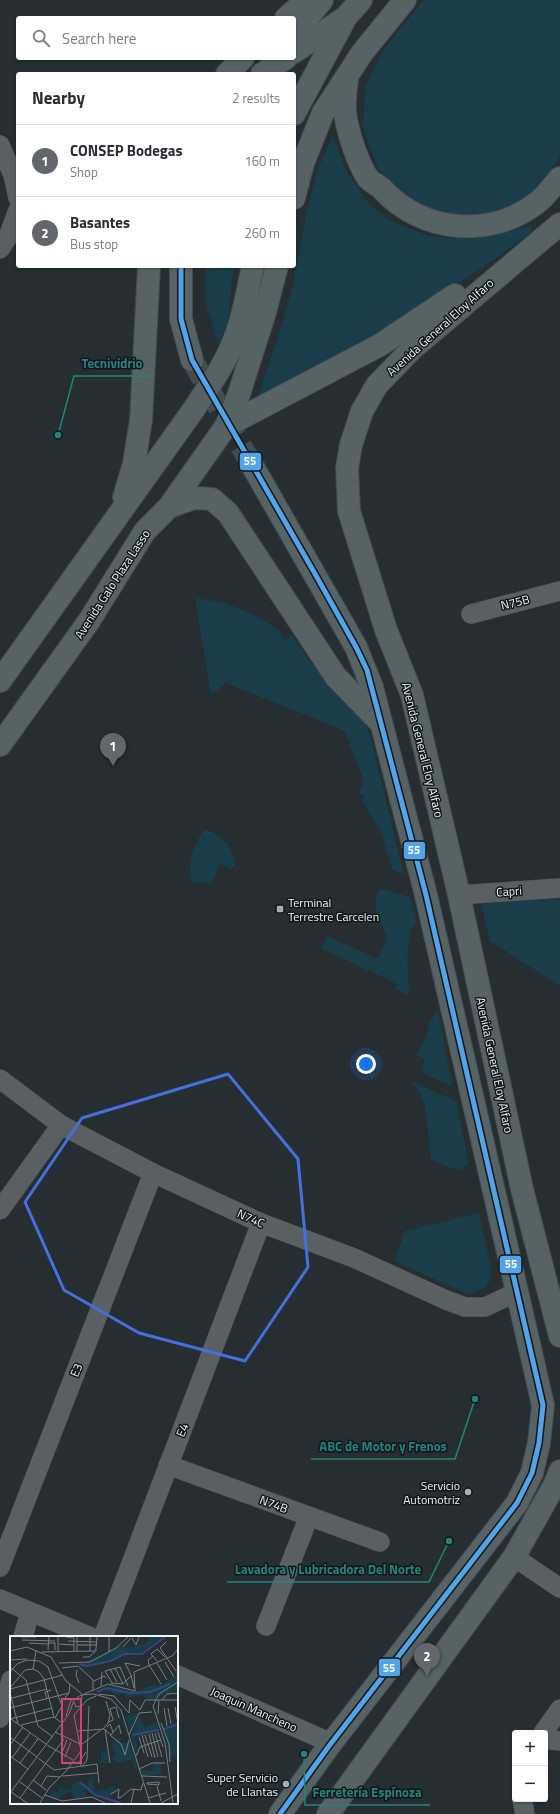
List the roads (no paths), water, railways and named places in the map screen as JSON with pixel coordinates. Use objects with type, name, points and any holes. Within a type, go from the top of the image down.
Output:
[{"type":"main road","points":[[288,16],[307,0]]},
{"type":"main road","points":[[296,32],[322,0]]},
{"type":"main road","points":[[296,51],[346,17],[362,0]]},
{"type":"main road","points":[[296,190],[312,136],[322,113],[347,78],[362,53],[405,0]]},
{"type":"main road","points":[[296,110],[346,17]]},
{"type":"main road","points":[[229,72],[241,60]]},
{"type":"main road","points":[[263,72],[272,60]]},
{"type":"main road","points":[[264,72],[283,60]]},
{"type":"main road","points":[[347,78],[345,112],[351,140],[363,169],[368,179],[378,185],[392,199],[406,209],[442,225],[470,227],[492,223],[514,216],[538,202],[560,178]]},
{"type":"main road","points":[[226,426],[386,341],[438,308],[524,244],[560,212]]},
{"type":"main road","name":"Avenida General Eloy Alfaro","points":[[560,224],[413,348],[377,385],[362,411],[351,445],[347,468],[349,510],[386,630],[412,696],[458,895],[522,1189],[556,1304],[560,1336]]},
{"type":"main road","points":[[120,511],[134,464],[141,420],[149,268]]},
{"type":"main road","points":[[181,268],[181,319],[192,360]]},
{"type":"main road","points":[[0,681],[194,409],[224,362],[234,340],[242,315],[253,268]]},
{"type":"main road","name":"Avenida Galo Plaza Lasso","points":[[0,745],[89,621],[145,531],[169,507],[226,426],[239,394],[265,312],[276,268]]},
{"type":"main road","points":[[252,465],[356,647],[366,670],[426,895],[543,1405],[539,1443],[532,1473],[517,1503],[331,1743],[280,1814]]},
{"type":"main road","points":[[169,507],[194,498],[212,498],[228,513],[336,677],[381,723]]},
{"type":"main road","points":[[335,1810],[514,1557],[554,1486],[560,1471]]},
{"type":"street","points":[[0,145],[13,176],[16,189]]},
{"type":"street","points":[[0,249],[16,219]]},
{"type":"street","name":"N75B","points":[[471,614],[560,591]]},
{"type":"street","name":"Capri","points":[[458,895],[560,888]]},
{"type":"street","name":"N74C","points":[[0,1079],[61,1125],[153,1173],[261,1223],[354,1258],[446,1300],[465,1307],[485,1307],[517,1292]]},
{"type":"street","points":[[0,1210],[61,1125]]},
{"type":"street","name":"E3","points":[[0,1567],[153,1173]]},
{"type":"street","name":"E4","points":[[103,1636],[261,1223]]},
{"type":"street","name":"N74B","points":[[168,1466],[380,1542]]},
{"type":"street","points":[[266,1626],[304,1530],[308,1516]]},
{"type":"street","points":[[514,1557],[560,1588]]},
{"type":"street","points":[[0,1599],[89,1636]]},
{"type":"street","points":[[23,1636],[30,1612]]},
{"type":"street","name":"Joaquin Mancheno","points":[[178,1675],[331,1743]]},
{"type":"street","points":[[0,1718],[10,1683]]},
{"type":"street","points":[[545,1730],[560,1709]]},
{"type":"street","points":[[548,1739],[560,1741]]},
{"type":"street","points":[[522,1802],[524,1814]]},
{"type":"tunnel","points":[[192,360],[252,465]]},
{"type":"place","name":"Tecnividrio","points":[[58,435]]},
{"type":"place","name":"CONSEP Bodegas","points":[[113,766]]},
{"type":"place","name":"Terminal Terrestre Carcelen","points":[[280,909]]},
{"type":"place","name":"ABC de Motor y Frenos","points":[[475,1399]]},
{"type":"place","name":"Servicio Automotriz","points":[[468,1492]]},
{"type":"place","name":"Lavadora y Lubricadora Del Norte","points":[[449,1541]]},
{"type":"place","name":"Basantes","points":[[427,1676]]},
{"type":"place","name":"Ferretería Espínoza","points":[[304,1754]]},
{"type":"place","name":"Super Servicio de Llantas","points":[[286,1784]]}]
